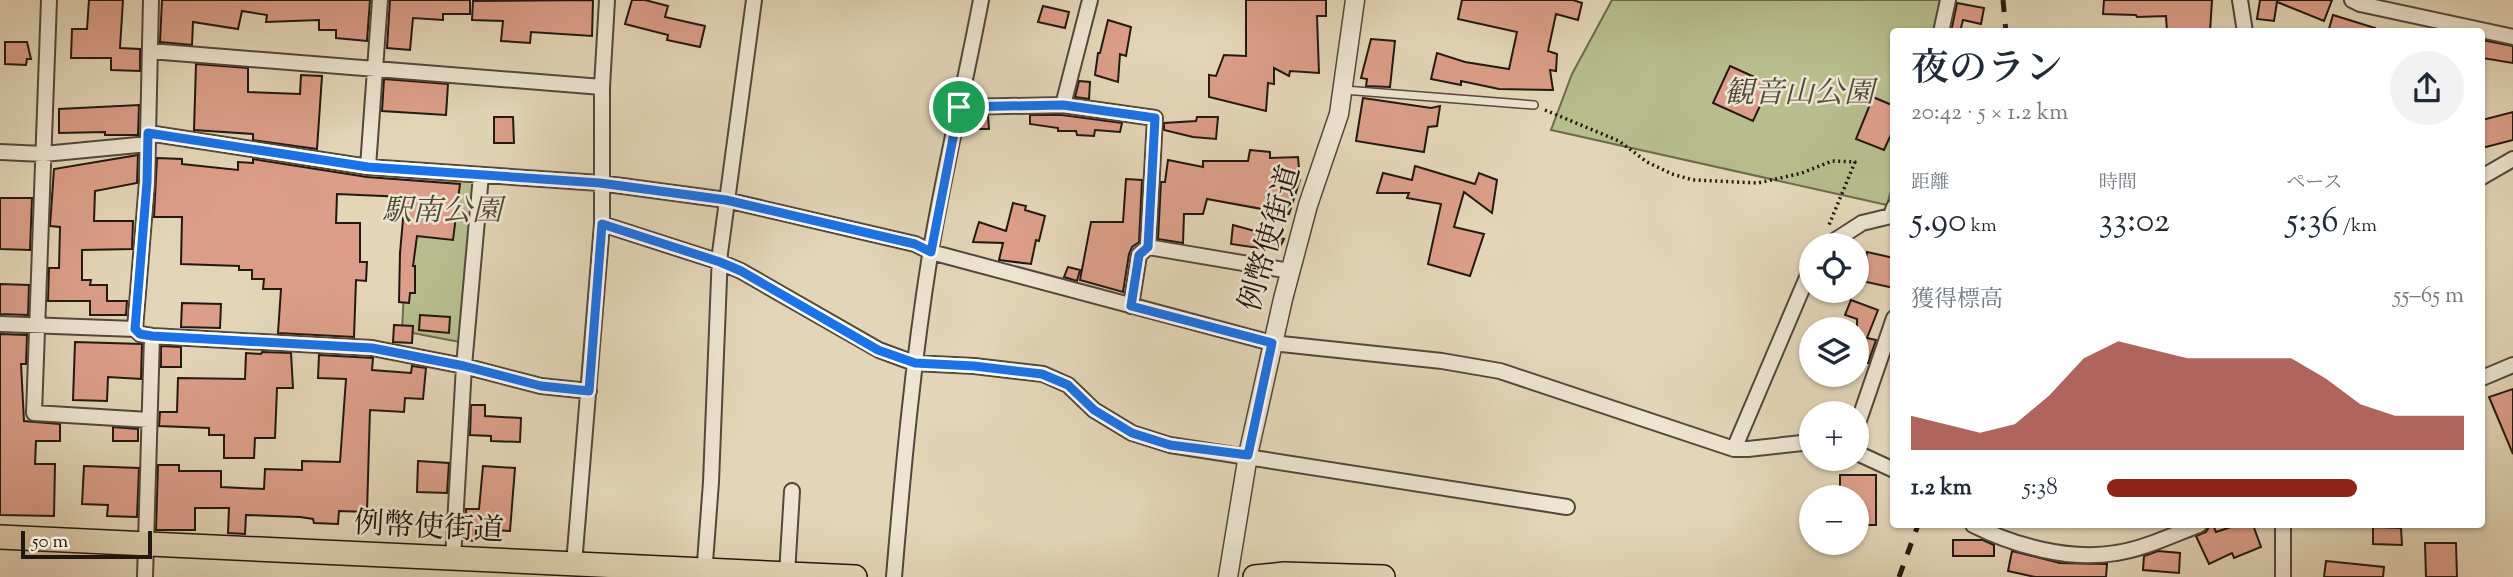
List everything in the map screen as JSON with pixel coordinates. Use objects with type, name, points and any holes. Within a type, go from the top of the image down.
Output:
[{"type":"main road","name":"例幣使街道","points":[[0,537],[705,573],[855,577]]},
{"type":"main road","points":[[1255,577],[1284,574],[1382,577]]},
{"type":"street","points":[[49,0],[34,413],[149,420]]},
{"type":"street","points":[[135,329],[148,138],[151,0]]},
{"type":"street","points":[[368,167],[380,0]]},
{"type":"street","points":[[574,565],[602,224],[602,88],[607,0]]},
{"type":"street","points":[[705,573],[720,262],[754,0]]},
{"type":"street","points":[[894,577],[904,456],[931,252],[981,0]]},
{"type":"street","points":[[1063,105],[1090,0]]},
{"type":"street","name":"例幣使街道","points":[[1228,577],[1248,455],[1272,343],[1308,205],[1339,114],[1355,0]]},
{"type":"street","points":[[1942,28],[1948,0]]},
{"type":"street","points":[[2240,0],[2244,28]]},
{"type":"street","points":[[2352,0],[2476,28]]},
{"type":"street","points":[[2485,30],[2513,37]]},
{"type":"street","points":[[150,51],[602,88]]},
{"type":"street","points":[[959,107],[1063,105],[1155,118],[1148,247],[1139,255],[1131,306]]},
{"type":"street","points":[[0,152],[44,154],[148,138],[368,167],[600,183],[726,200],[915,244],[931,252],[1272,343],[1442,361],[1500,372],[1734,449],[1799,443]]},
{"type":"street","points":[[2485,175],[2513,159]]},
{"type":"street","points":[[453,559],[464,366],[481,175]]},
{"type":"street","points":[[1840,233],[1890,214]]},
{"type":"street","points":[[602,224],[741,271],[878,350],[915,363],[974,366],[1042,374],[1068,385],[1094,410],[1132,433],[1170,445],[1248,455],[1567,507]]},
{"type":"street","points":[[1148,247],[1290,271]]},
{"type":"street","points":[[1734,449],[1799,296]]},
{"type":"street","points":[[0,324],[135,329],[140,334],[152,336],[372,348],[464,366],[541,386],[589,391]]},
{"type":"street","points":[[1866,401],[1890,330]]},
{"type":"street","points":[[145,577],[152,336]]},
{"type":"street","points":[[2485,377],[2513,365]]},
{"type":"street","points":[[1869,459],[1890,469]]},
{"type":"street","points":[[787,574],[792,491]]},
{"type":"street","points":[[1979,528],[2006,541],[2036,548],[2101,555],[2126,551],[2191,528]]},
{"type":"street","points":[[2283,528],[2283,577]]},
{"type":"lane","points":[[1343,90],[1534,105]]},
{"type":"path","points":[[1534,105],[1619,141],[1647,162],[1671,174],[1693,180],[1758,183],[1802,173],[1832,161],[1855,162],[1829,233]]},
{"type":"green space","name":"観音山公園","points":[[1612,0],[1941,0],[1934,28],[1890,28],[1890,194],[1887,205],[1551,130],[1572,74]]},
{"type":"green space","name":"駅南公園","points":[[410,171],[478,179],[460,342],[402,331]]},
{"type":"building","points":[[89,0],[123,0],[120,48],[140,49],[140,71],[111,70],[111,58],[71,58],[72,29],[87,29]]},
{"type":"building","points":[[162,0],[370,0],[367,41],[336,38],[336,30],[319,30],[319,20],[266,22],[267,15],[242,11],[238,29],[193,22],[192,45],[160,42]]},
{"type":"building","points":[[390,0],[470,0],[470,14],[443,14],[443,20],[413,18],[410,50],[387,48]]},
{"type":"building","points":[[593,0],[592,36],[531,32],[530,43],[501,41],[503,21],[472,20],[473,1]]},
{"type":"building","points":[[632,0],[645,0],[668,6],[665,17],[705,26],[700,47],[667,40],[668,35],[625,24]]},
{"type":"building","points":[[1246,0],[1326,0],[1326,16],[1317,16],[1319,73],[1290,71],[1289,76],[1274,68],[1274,84],[1268,83],[1266,111],[1209,97],[1209,75],[1216,76],[1224,55],[1246,56]]},
{"type":"building","points":[[1462,0],[1573,0],[1582,3],[1578,20],[1556,14],[1548,51],[1557,54],[1556,71],[1550,70],[1553,90],[1499,89],[1461,81],[1461,85],[1431,79],[1437,53],[1465,62],[1509,69],[1517,32],[1458,19]]},
{"type":"building","points":[[2104,0],[2212,0],[2210,28],[2167,28],[2166,16],[2103,14]]},
{"type":"building","points":[[2260,0],[2332,0],[2324,21],[2277,2],[2274,21],[2257,19]]},
{"type":"building","points":[[1957,3],[1984,8],[1981,24],[1963,20],[1961,28],[1952,28]]},
{"type":"building","points":[[1043,6],[1069,12],[1065,28],[1038,22]]},
{"type":"building","points":[[2333,15],[2375,28],[2329,28]]},
{"type":"building","points":[[1108,20],[1131,27],[1126,56],[1120,54],[1118,82],[1095,75],[1098,53]]},
{"type":"building","points":[[1371,39],[1395,41],[1390,87],[1366,86],[1367,79],[1361,78]]},
{"type":"building","points":[[2485,41],[2513,46],[2513,63],[2485,58]]},
{"type":"building","points":[[5,42],[27,42],[31,59],[27,59],[26,65],[5,64]]},
{"type":"building","points":[[196,64],[248,68],[248,92],[300,94],[301,75],[322,76],[317,149],[253,140],[253,134],[194,130]]},
{"type":"building","points":[[1730,66],[1770,84],[1753,121],[1713,103]]},
{"type":"building","points":[[384,79],[448,84],[446,115],[382,111]]},
{"type":"building","points":[[1079,81],[1090,82],[1089,99],[1075,97]]},
{"type":"building","points":[[1873,97],[1890,104],[1890,137],[1884,150],[1856,139]]},
{"type":"building","points":[[1363,98],[1431,108],[1440,106],[1437,126],[1428,127],[1424,152],[1356,141]]},
{"type":"building","points":[[139,105],[138,135],[105,135],[105,132],[59,133],[59,109]]},
{"type":"building","points":[[2513,112],[2513,140],[2485,147],[2485,119]]},
{"type":"building","points":[[1030,115],[1062,115],[1122,123],[1120,132],[1095,130],[1094,136],[1077,135],[1076,131],[1058,131],[1058,128],[1030,124]]},
{"type":"building","points":[[968,116],[988,116],[989,129],[965,129]]},
{"type":"building","points":[[494,117],[513,117],[514,143],[494,143]]},
{"type":"building","points":[[1197,117],[1218,117],[1216,139],[1164,130],[1164,123],[1196,121]]},
{"type":"building","points":[[1250,150],[1270,152],[1270,158],[1298,157],[1300,180],[1289,214],[1207,199],[1203,214],[1184,214],[1183,243],[1158,239],[1161,182],[1165,182],[1168,160],[1203,167],[1203,161],[1248,161]]},
{"type":"building","points":[[138,155],[137,183],[95,191],[94,221],[133,221],[132,249],[82,250],[82,280],[91,280],[90,285],[107,285],[107,301],[127,301],[126,315],[90,315],[90,301],[48,301],[49,268],[59,268],[60,227],[50,226],[54,169]]},
{"type":"building","points":[[157,158],[182,159],[182,164],[238,170],[238,162],[253,163],[253,159],[367,177],[460,184],[453,240],[417,236],[413,266],[415,293],[410,293],[409,303],[399,302],[405,197],[337,194],[336,223],[360,223],[360,262],[367,262],[366,281],[356,280],[354,337],[278,333],[281,289],[263,289],[264,279],[252,279],[252,270],[239,270],[239,266],[181,264],[182,217],[154,217]]},
{"type":"building","points":[[1415,166],[1475,184],[1479,173],[1497,180],[1492,213],[1464,192],[1454,227],[1484,234],[1470,276],[1428,264],[1441,204],[1407,198],[1409,193],[1377,193],[1383,173],[1412,180]]},
{"type":"building","points":[[1126,179],[1142,180],[1139,242],[1132,247],[1129,254],[1123,292],[1080,280],[1091,222],[1123,222]]},
{"type":"building","points":[[0,198],[32,198],[30,250],[0,249]]},
{"type":"building","points":[[1013,203],[1026,206],[1025,210],[1045,216],[1031,264],[999,260],[1003,243],[973,242],[979,222],[1006,231]]},
{"type":"building","points":[[1233,225],[1284,239],[1278,251],[1231,244]]},
{"type":"building","points":[[1869,252],[1890,257],[1890,287],[1869,283]]},
{"type":"building","points":[[1068,267],[1080,270],[1077,281],[1064,277]]},
{"type":"building","points":[[0,284],[29,285],[28,315],[0,314]]},
{"type":"building","points":[[182,303],[221,304],[220,328],[181,327]]},
{"type":"building","points":[[1850,303],[1859,303],[1878,310],[1869,333],[1869,317],[1845,315]]},
{"type":"building","points":[[420,315],[450,317],[449,333],[419,330]]},
{"type":"building","points":[[394,325],[413,326],[412,343],[393,342]]},
{"type":"building","points":[[0,334],[27,335],[26,364],[21,364],[24,421],[60,424],[60,441],[36,441],[35,464],[55,464],[54,516],[0,515]]},
{"type":"building","points":[[1869,338],[1876,340],[1869,360]]},
{"type":"building","points":[[75,342],[142,344],[141,379],[108,377],[107,401],[73,400]]},
{"type":"building","points":[[161,346],[181,347],[181,367],[161,367]]},
{"type":"building","points":[[246,353],[291,353],[293,388],[277,388],[275,438],[255,438],[254,458],[224,458],[224,435],[209,435],[209,428],[159,426],[160,412],[177,412],[178,378],[245,379]]},
{"type":"building","points":[[319,355],[373,358],[372,370],[411,373],[412,366],[426,368],[423,399],[405,398],[404,412],[370,410],[367,512],[339,511],[338,524],[314,523],[313,519],[300,517],[246,515],[245,534],[228,533],[229,508],[195,508],[195,530],[156,530],[158,465],[179,465],[179,471],[221,471],[221,487],[264,489],[265,469],[302,470],[302,461],[340,462],[346,379],[318,378]]},
{"type":"building","points":[[2513,389],[2513,454],[2489,397]]},
{"type":"building","points":[[471,405],[485,405],[485,416],[521,418],[520,442],[491,441],[491,436],[470,435]]},
{"type":"building","points":[[113,427],[138,429],[138,441],[113,441]]},
{"type":"building","points":[[418,461],[449,463],[447,493],[417,492]]},
{"type":"building","points":[[84,466],[139,468],[137,517],[107,516],[108,505],[82,504]]},
{"type":"building","points":[[483,466],[515,468],[510,531],[476,529],[476,541],[464,540],[466,509],[479,509]]},
{"type":"building","points":[[1840,475],[1876,475],[1876,525],[1869,525],[1869,485],[1840,485]]},
{"type":"building","points":[[2208,528],[2214,528],[2216,532],[2228,528],[2254,528],[2261,547],[2234,558],[2232,553],[2209,564],[2196,536],[2206,532]]},
{"type":"building","points":[[2373,528],[2401,528],[2402,545],[2373,544]]},
{"type":"building","points":[[1953,540],[1983,540],[1994,545],[1994,556],[1953,556]]},
{"type":"building","points":[[2425,543],[2456,543],[2457,577],[2426,577]]},
{"type":"building","points":[[2012,551],[2060,563],[2107,564],[2106,577],[2035,577],[2008,571]]},
{"type":"building","points":[[2158,551],[2180,553],[2179,573],[2143,570],[2144,556]]},
{"type":"building","points":[[2326,561],[2384,567],[2383,577],[2324,577]]},
{"type":"railway","points":[[2003,0],[2006,28]]},
{"type":"railway","points":[[1899,577],[1917,528]]},
{"type":"route","points":[[1063,105],[1155,118],[1148,247],[1139,255],[1131,306],[1272,343],[1248,455],[1170,445],[1132,433],[1094,410],[1068,385],[1042,374],[974,366],[915,363],[878,350],[741,271],[602,224],[589,391],[541,386],[464,366],[372,348],[152,336],[140,334],[135,329],[147,182],[148,133],[368,167],[600,183],[726,200],[915,244],[931,252],[959,107],[1063,105]]}]
